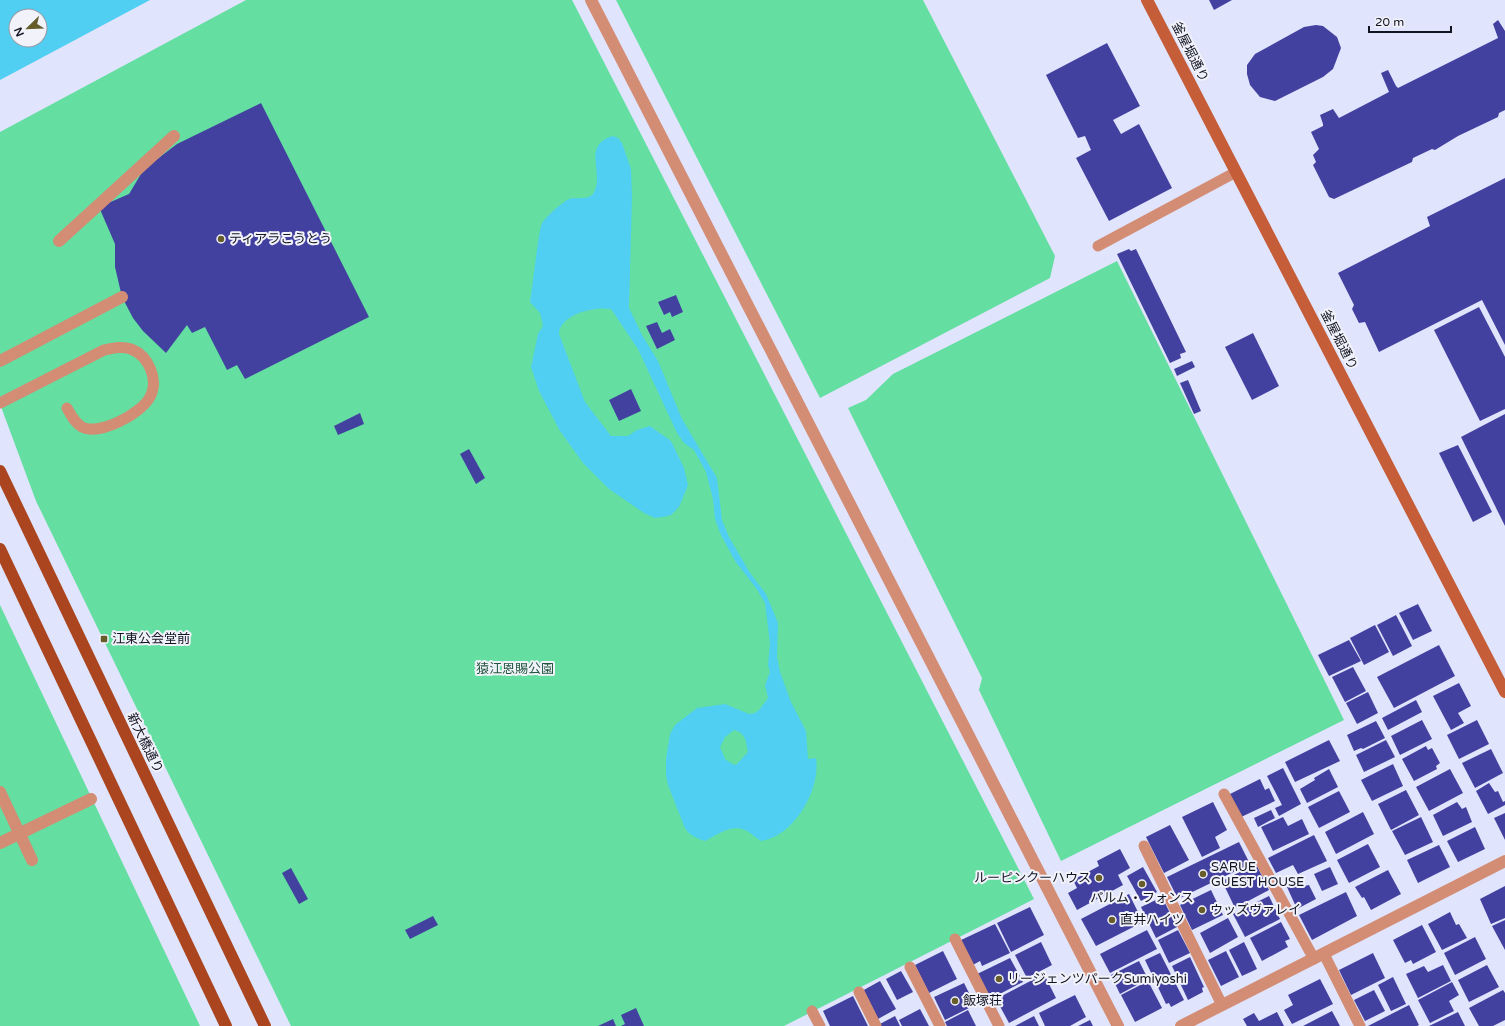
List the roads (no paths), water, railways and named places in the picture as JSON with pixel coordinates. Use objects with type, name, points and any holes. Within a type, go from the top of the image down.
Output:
[{"type":"main road","name":"新大橋通り","points":[[0,472],[265,1026]]},
{"type":"main road","points":[[0,549],[226,1026]]},
{"type":"street","points":[[592,0],[1118,1026]]},
{"type":"street","name":"釜屋堀通り","points":[[1147,0],[1505,692]]},
{"type":"street","points":[[59,241],[174,136]]},
{"type":"street","points":[[0,362],[122,297]]},
{"type":"street","points":[[0,792],[32,860]]},
{"type":"street","points":[[0,843],[91,799]]},
{"type":"street","points":[[1182,1026],[1505,861]]},
{"type":"lane","points":[[1098,246],[1236,172]]},
{"type":"lane","points":[[0,403],[104,350],[118,347],[132,349],[142,356],[150,366],[154,381],[151,396],[145,405],[135,413],[106,427],[92,430],[82,427],[74,421],[67,408]]},
{"type":"lane","points":[[1224,794],[1360,1026]]},
{"type":"lane","points":[[1144,846],[1222,1005]]},
{"type":"lane","points":[[956,939],[999,1026]]},
{"type":"lane","points":[[910,967],[940,1026]]},
{"type":"lane","points":[[859,992],[876,1026]]},
{"type":"lane","points":[[812,1012],[820,1026]]},
{"type":"water","points":[[0,0],[150,0],[0,80]]},
{"type":"water","points":[[613,136],[618,138],[622,143],[631,169],[632,197],[629,308],[642,335],[658,361],[682,419],[717,478],[722,520],[729,537],[750,573],[766,594],[778,623],[777,657],[780,672],[791,702],[806,731],[808,759],[816,758],[814,783],[803,810],[784,831],[773,838],[761,841],[747,831],[735,828],[724,831],[705,841],[693,836],[684,826],[668,785],[666,775],[666,759],[670,734],[675,725],[697,708],[725,704],[749,714],[755,713],[760,709],[768,698],[765,685],[770,672],[768,665],[770,643],[765,603],[756,588],[735,561],[721,535],[715,519],[713,499],[706,472],[694,450],[684,443],[677,433],[638,349],[611,309],[604,308],[588,310],[579,313],[565,321],[559,334],[585,402],[611,436],[628,436],[637,430],[650,426],[671,441],[684,468],[688,485],[679,507],[671,515],[655,518],[644,513],[609,489],[583,463],[560,431],[539,391],[531,367],[538,334],[543,326],[540,313],[530,302],[537,247],[542,223],[553,211],[567,200],[573,198],[584,198],[593,194],[597,178],[596,153],[598,146],[603,141]],"holes":[[[734,730],[738,731],[745,738],[748,752],[737,764],[734,765],[725,759],[720,747],[725,737]]]},
{"type":"place","name":"ティアラこうとう","points":[[221,239]]},
{"type":"place","name":"江東公会堂前","points":[[104,639]]},
{"type":"place","name":"SARUE GUEST HOUSE","points":[[1203,874]]},
{"type":"place","name":"ルーピンクーハウス","points":[[1099,878]]},
{"type":"place","name":"パルム・フォンス","points":[[1142,884]]},
{"type":"place","name":"ウッズヴァレイ","points":[[1202,910]]},
{"type":"place","name":"直井ハイツ","points":[[1112,920]]},
{"type":"place","name":"リージェンツパークSumiyoshi","points":[[999,979]]},
{"type":"place","name":"飯塚荘","points":[[955,1001]]},
{"type":"park label","name":"猿江恩賜公園","points":[[515,669]]}]
